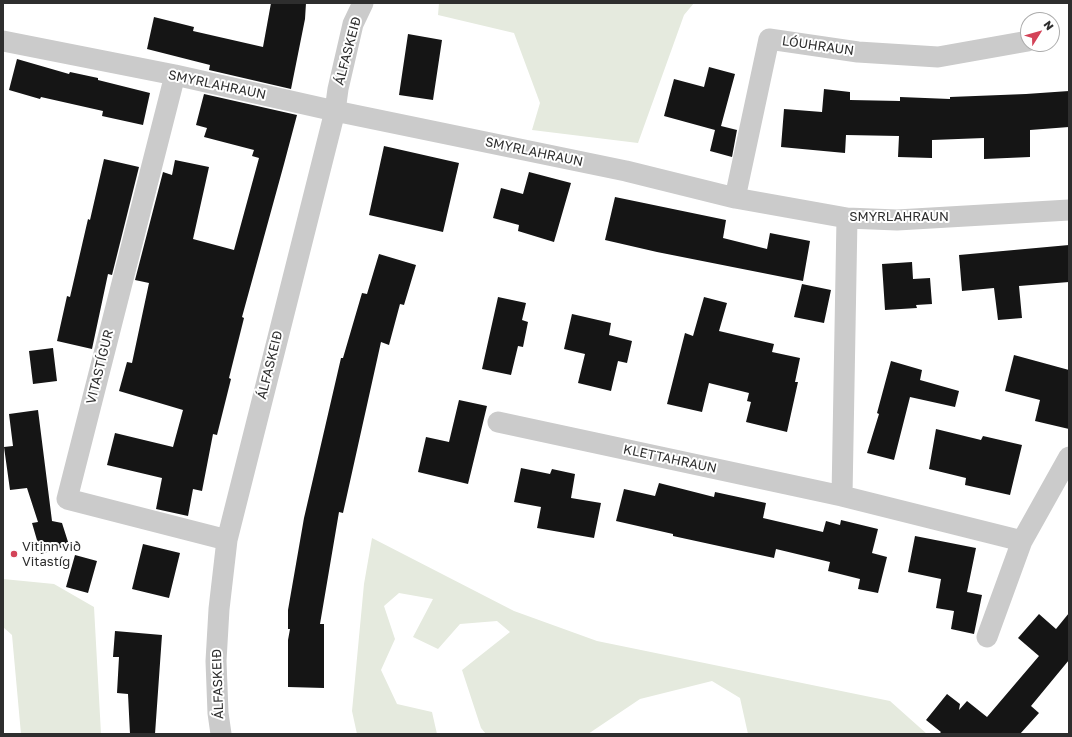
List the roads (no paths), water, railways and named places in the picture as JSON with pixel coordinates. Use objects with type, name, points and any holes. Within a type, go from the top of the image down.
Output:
[{"type":"street","name":"ÁLFASKEIÐ","points":[[221,734],[218,713],[216,661],[219,609],[227,540],[335,111],[338,88],[353,24],[363,3]]},
{"type":"street","name":"LÓUHRAUN","points":[[735,198],[770,39],[858,52],[938,57],[1020,42]]},
{"type":"street","name":"SMYRLAHRAUN","points":[[3,41],[175,75],[335,111],[626,171],[735,198],[847,218],[897,220],[1069,210]]},
{"type":"street","name":"VITASTÍGUR","points":[[175,75],[67,499],[227,540]]},
{"type":"street","points":[[842,496],[847,218]]},
{"type":"street","name":"KLETTAHRAUN","points":[[498,422],[842,496],[1022,541]]},
{"type":"street","points":[[987,637],[1022,541],[1069,457]]},
{"type":"place","name":"Vitinn við Vitastíg","points":[[14,554]]}]
